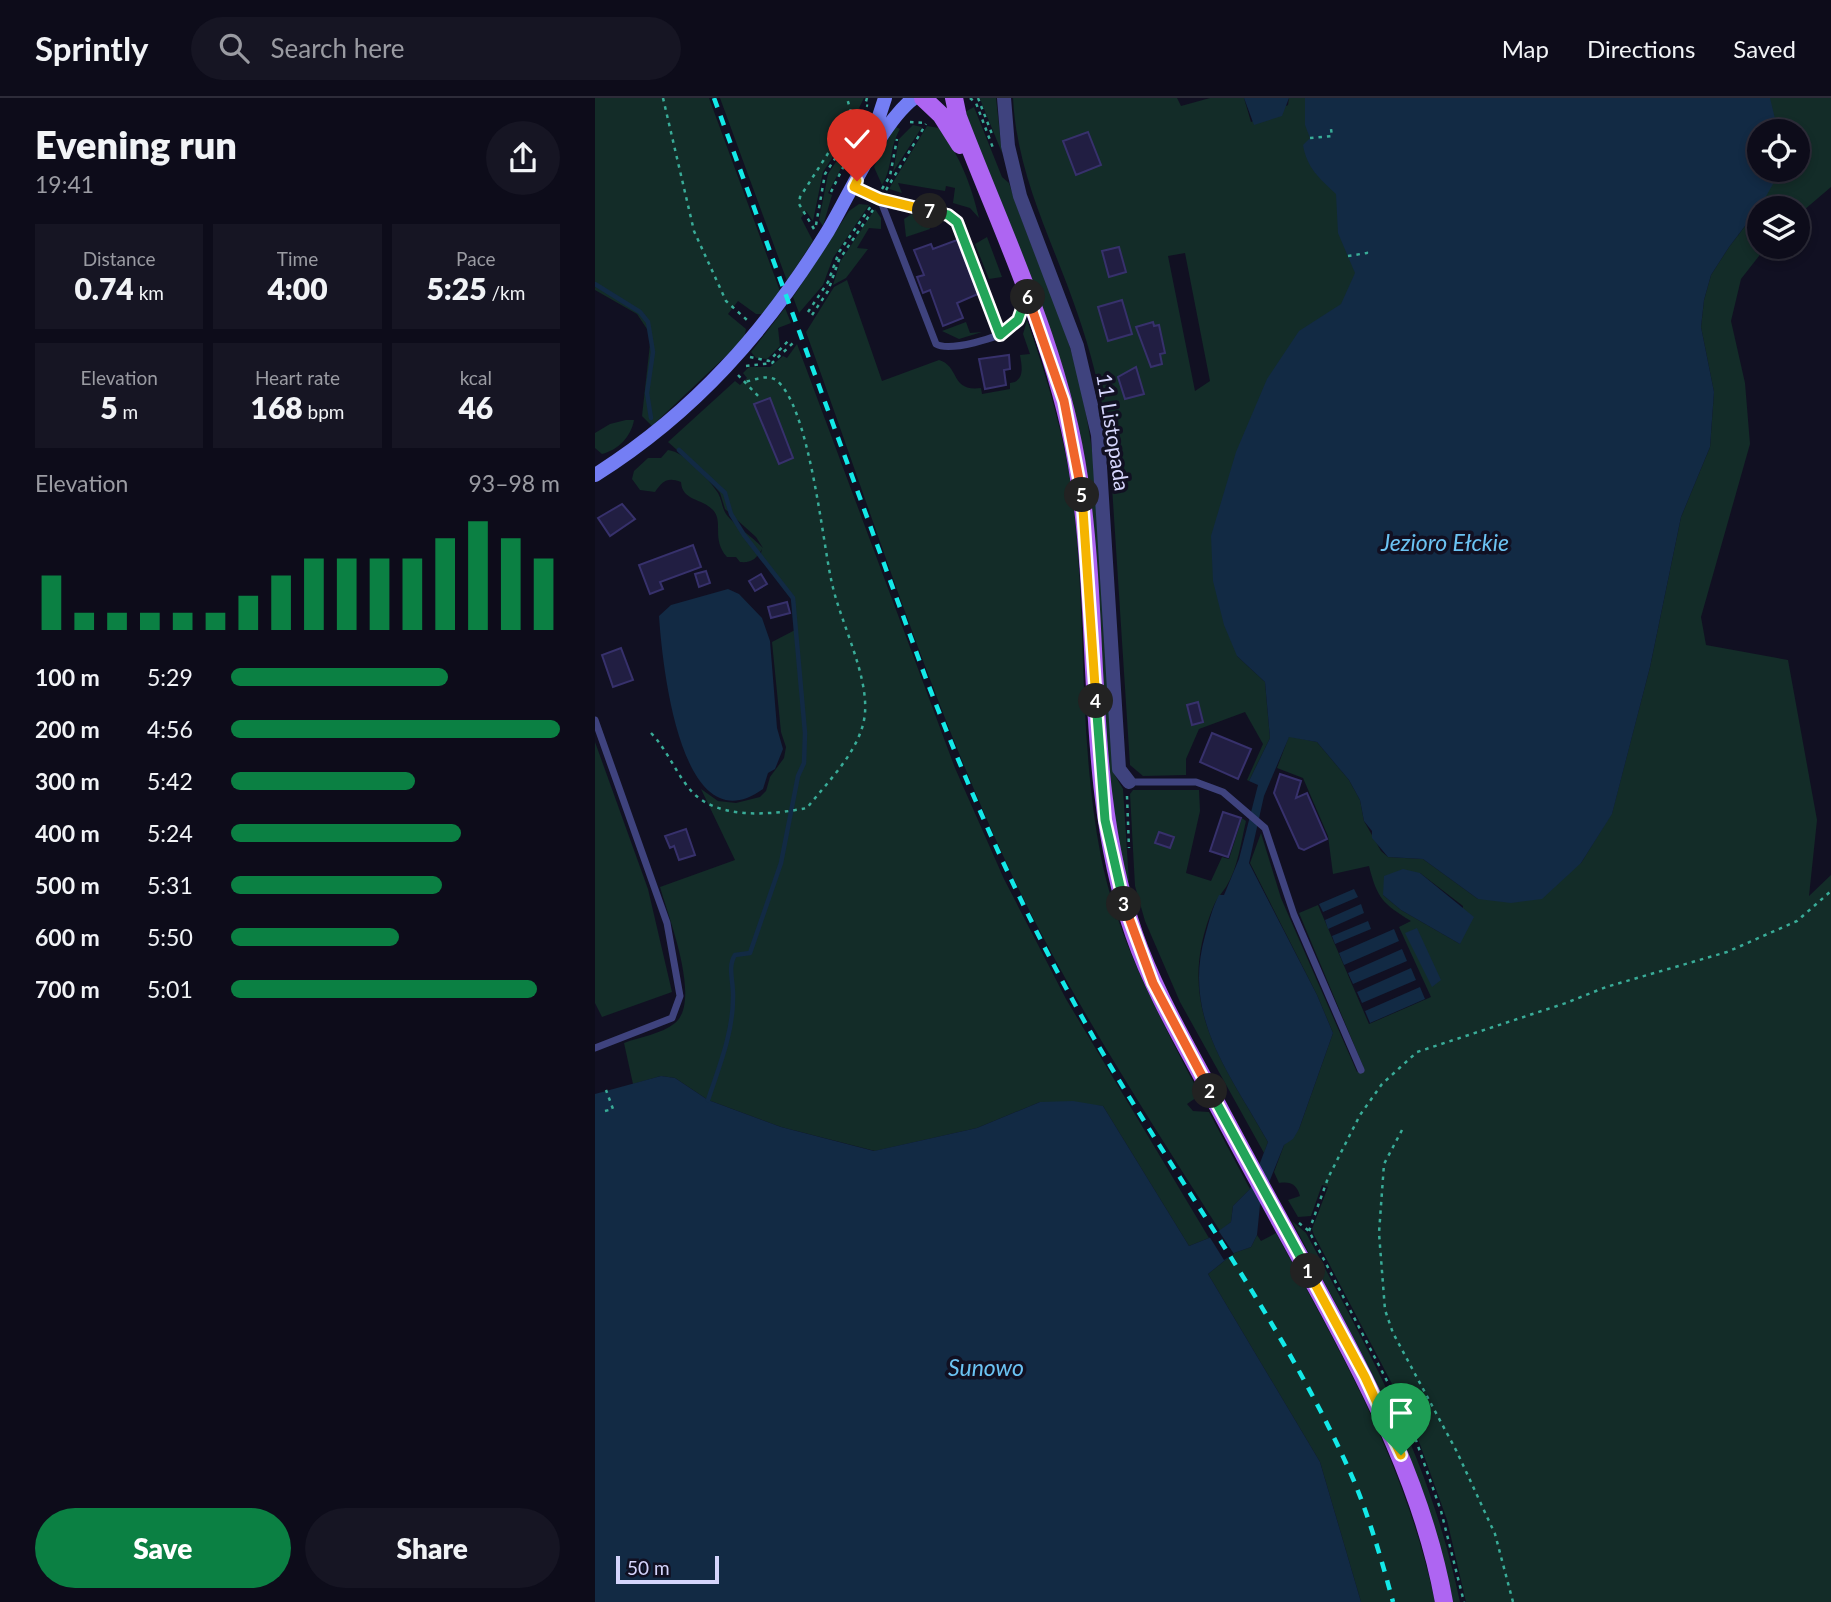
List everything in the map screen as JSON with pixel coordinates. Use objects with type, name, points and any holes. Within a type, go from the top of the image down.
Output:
[{"type":"main road","points":[[595,475],[661,429],[728,366],[760,331],[822,240],[894,117],[914,98]]},
{"type":"main road","points":[[923,98],[948,125],[981,178]]},
{"type":"main road","points":[[954,98],[1064,401],[1080,480],[1101,789],[1114,865],[1149,973],[1223,1116],[1365,1377],[1392,1435],[1423,1518],[1444,1602]]},
{"type":"main road","points":[[856,184],[879,100]]},
{"type":"street","name":"11 Listopada","points":[[1004,98],[1008,146],[1020,196],[1077,345],[1093,411],[1104,499],[1119,769],[1129,782]]},
{"type":"lane","points":[[856,184],[878,199],[948,215],[957,222],[1000,335]]},
{"type":"lane","points":[[878,199],[936,344],[947,348],[1000,335],[1018,320],[1027,294]]},
{"type":"lane","points":[[595,720],[667,923],[680,996],[672,1018],[595,1048]]},
{"type":"lane","points":[[1129,782],[1196,782],[1223,792],[1265,828],[1294,915],[1361,1070]]},
{"type":"path","points":[[663,98],[694,232],[726,301],[760,331]]},
{"type":"path","points":[[803,214],[800,197],[852,116],[847,98]]},
{"type":"path","points":[[970,98],[976,103],[996,149],[978,98]]},
{"type":"path","points":[[822,240],[816,221],[825,174],[879,100]]},
{"type":"path","points":[[810,313],[828,291],[844,253],[926,124]]},
{"type":"path","points":[[1310,138],[1332,136],[1331,129]]},
{"type":"path","points":[[878,199],[890,176],[897,138]]},
{"type":"path","points":[[831,192],[856,143]]},
{"type":"path","points":[[1348,256],[1367,253],[1366,248]]},
{"type":"path","points":[[749,356],[760,361],[769,361],[789,340]]},
{"type":"path","points":[[753,363],[772,363],[793,343]]},
{"type":"path","points":[[728,366],[760,398]]},
{"type":"path","points":[[651,733],[667,750],[689,789],[719,809],[775,814],[807,808],[851,752],[865,714],[859,672],[830,578],[815,481],[793,406],[778,381],[769,377],[745,383]]},
{"type":"path","points":[[1129,782],[1130,856]]},
{"type":"path","points":[[1309,1231],[1328,1178],[1360,1115],[1382,1084],[1417,1052],[1566,1003],[1606,987],[1727,952],[1797,921],[1831,891]]},
{"type":"path","points":[[605,1111],[613,1109],[607,1090]]},
{"type":"path","points":[[1402,1130],[1384,1164],[1379,1233],[1385,1310],[1393,1333],[1487,1515],[1495,1534],[1513,1602]]},
{"type":"green space","points":[[595,98],[709,98],[780,291],[764,314],[756,314],[738,301],[728,314],[746,329],[744,339],[652,426],[642,416],[651,335],[637,314],[595,290]]},
{"type":"green space","points":[[720,98],[864,98],[859,108],[863,111],[823,172],[813,221],[806,211],[801,218],[813,241],[787,281]]},
{"type":"green space","points":[[996,98],[1002,153],[980,99]]},
{"type":"green space","points":[[1013,98],[1177,98],[1181,106],[1210,98],[1244,98],[1251,122],[1288,105],[1289,98],[1325,98],[1370,261],[1237,656],[1265,682],[1270,738],[1249,781],[1247,780],[1263,744],[1245,712],[1199,729],[1186,759],[1186,775],[1143,776],[1130,765],[1109,440],[1115,438],[1111,428],[1107,429],[1087,343],[1029,182],[1016,127]],"holes":[[[1185,253],[1210,381],[1195,391],[1168,256]]]},
{"type":"green space","points":[[1691,98],[1831,98],[1831,187],[1810,205],[1810,196],[1761,196],[1762,182],[1810,182],[1810,119],[1747,119],[1747,125]]},
{"type":"green space","points":[[974,107],[1002,177],[1009,183],[1057,309],[1084,403],[1093,457],[1113,772],[1123,789],[1129,882],[1121,861],[1108,771],[1093,525],[1083,451],[1066,379],[963,113]]},
{"type":"green space","points":[[865,118],[866,121],[828,193],[832,195],[823,226],[819,220],[828,174]]},
{"type":"green space","points":[[913,125],[922,127],[893,172],[899,139]]},
{"type":"green space","points":[[894,126],[900,129],[882,185],[874,167]]},
{"type":"green space","points":[[927,126],[939,128],[953,149],[968,182],[979,218],[970,208],[953,203],[955,188],[946,186],[945,191],[898,183],[902,193],[889,189]]},
{"type":"green space","points":[[859,204],[869,205],[833,258],[823,285],[799,313],[793,297],[849,211]]},
{"type":"green space","points":[[875,209],[881,218],[881,229],[869,228],[857,248],[868,249],[846,278],[833,285],[840,262]]},
{"type":"green space","points":[[915,212],[926,217],[930,229],[906,237],[904,219]]},
{"type":"green space","points":[[1747,224],[1747,259],[1757,259],[1741,279],[1731,321],[1745,383],[1750,444],[1701,617],[1706,645],[1788,660],[1817,820],[1809,896],[1831,875],[1831,1602],[1466,1602],[1447,1520],[1412,1422],[1312,1229],[1328,1187],[1322,1185],[1311,1216],[1298,1217],[1288,1200],[1300,1196],[1297,1189],[1290,1183],[1279,1183],[1274,1172],[1284,1145],[1299,1129],[1333,1033],[1317,995],[1250,863],[1261,833],[1281,898],[1357,1072],[1363,1066],[1299,913],[1318,905],[1369,1024],[1431,997],[1399,927],[1411,921],[1382,899],[1369,866],[1333,874],[1328,836],[1303,778],[1277,768],[1289,736],[1317,742],[1349,780],[1360,800],[1364,821],[1381,851],[1388,857],[1423,859],[1478,899],[1581,863],[1612,813],[1650,667],[1681,517],[1710,447],[1714,392],[1701,327],[1704,300],[1711,275]],"holes":[[[1420,873],[1463,906],[1460,944],[1401,910],[1383,895]]]},
{"type":"green space","points":[[987,237],[1002,277],[989,279],[975,244]]},
{"type":"green space","points":[[847,280],[882,381],[939,360],[950,367],[964,386],[981,388],[982,394],[1010,389],[1010,383],[1015,382],[1021,373],[1020,355],[1030,354],[1023,334],[1027,320],[1055,408],[1073,499],[1089,768],[1101,857],[1118,919],[1142,979],[1200,1095],[1187,1104],[1193,1111],[1209,1112],[1250,1189],[1233,1206],[1231,1222],[1220,1231],[1059,967],[982,809],[928,674],[806,332],[834,287]]},
{"type":"green space","points":[[785,308],[791,323],[778,328],[780,346],[767,359],[756,358],[751,352]]},
{"type":"green space","points":[[966,322],[970,333],[982,332],[959,339],[942,331]]},
{"type":"green space","points":[[797,344],[955,768],[1004,879],[1066,999],[1209,1238],[1189,1246],[1103,1106],[1040,1102],[977,1128],[875,1151],[781,1127],[708,1100],[675,1078],[661,1076],[633,1084],[624,1043],[670,1027],[682,1012],[685,997],[681,958],[660,887],[735,860],[701,789],[718,801],[736,803],[760,797],[766,791],[770,777],[784,758],[786,747],[781,732],[772,642],[795,630],[792,597],[760,557],[762,549],[756,558],[748,562],[727,557],[720,544],[718,520],[713,510],[685,493],[681,482],[666,481],[655,492],[640,490],[632,479],[634,471],[648,458],[661,458],[668,450],[675,452],[703,474],[718,493],[726,514],[763,548],[756,537],[725,509],[720,493],[703,473],[668,442],[735,381],[740,385],[747,378],[743,373],[749,367],[770,367],[783,356],[787,358]]},
{"type":"green space","points":[[634,420],[627,437],[618,446],[602,454],[595,448],[595,433],[610,424]]},
{"type":"green space","points":[[595,742],[648,889],[672,992],[602,1017],[595,1003]]},
{"type":"green space","points":[[1133,790],[1199,790],[1200,811],[1186,873],[1211,881],[1222,857],[1229,859],[1242,818],[1246,821],[1233,872],[1214,905],[1203,940],[1199,972],[1201,1001],[1208,1029],[1219,1056],[1268,1142],[1264,1153],[1180,1002],[1145,921],[1135,886],[1130,794]]},
{"type":"green space","points":[[1292,1221],[1306,1233],[1397,1412],[1433,1503],[1460,1602],[1453,1602],[1426,1502],[1387,1406]]},
{"type":"green space","points":[[1276,1233],[1348,1367],[1389,1456],[1407,1503],[1435,1602],[1361,1602],[1320,1462],[1208,1274],[1234,1253],[1251,1247],[1257,1235],[1261,1241]]},
{"type":"water","points":[[1244,98],[1289,98],[1282,116],[1254,125]]},
{"type":"water","points":[[1305,98],[1770,98],[1775,119],[1747,119],[1747,182],[1774,182],[1766,196],[1747,196],[1747,223],[1711,275],[1704,300],[1701,327],[1714,392],[1710,447],[1681,517],[1650,667],[1612,814],[1581,863],[1542,899],[1511,903],[1478,899],[1423,859],[1388,857],[1372,838],[1372,831],[1364,821],[1360,800],[1349,780],[1317,742],[1289,737],[1264,796],[1249,863],[1317,995],[1333,1033],[1299,1129],[1293,1139],[1284,1145],[1260,1205],[1257,1235],[1251,1247],[1234,1253],[1208,1274],[1320,1462],[1361,1602],[595,1602],[595,1094],[661,1076],[675,1078],[708,1100],[781,1127],[874,1151],[977,1128],[1040,1102],[1073,1101],[1103,1106],[1189,1246],[1209,1238],[1231,1222],[1233,1206],[1250,1189],[1268,1142],[1214,1044],[1200,993],[1200,965],[1214,905],[1219,895],[1224,895],[1239,859],[1258,785],[1249,781],[1270,738],[1265,682],[1237,656],[1224,625],[1213,581],[1211,536],[1236,452],[1267,379],[1299,331],[1341,304],[1355,273],[1338,233],[1336,194],[1307,160],[1303,145],[1310,138],[1305,125]]},
{"type":"water","points":[[728,589],[739,594],[762,618],[770,641],[777,728],[783,749],[775,769],[768,773],[763,789],[735,801],[712,794],[694,772],[681,742],[671,706],[659,616],[671,605]]},
{"type":"water","points":[[1403,869],[1420,873],[1474,917],[1460,944],[1401,910],[1383,895],[1384,876]]},
{"type":"water","points":[[1354,889],[1358,897],[1323,912],[1319,904]]},
{"type":"water","points":[[1361,904],[1364,913],[1328,929],[1325,920]]},
{"type":"water","points":[[1368,921],[1371,929],[1335,944],[1332,936]]},
{"type":"water","points":[[1417,928],[1441,980],[1432,987],[1405,933]]},
{"type":"water","points":[[1394,929],[1399,941],[1344,965],[1339,953]]},
{"type":"water","points":[[1402,949],[1407,961],[1353,984],[1348,973]]},
{"type":"water","points":[[1411,968],[1416,980],[1362,1003],[1357,992]]},
{"type":"water","points":[[1420,987],[1425,999],[1370,1023],[1365,1011]]},
{"type":"pier","points":[[1218,1230],[1234,1254],[1224,1260],[1209,1236]]},
{"type":"building","points":[[1088,132],[1101,165],[1076,175],[1063,141]]},
{"type":"building","points":[[957,240],[978,294],[957,303],[963,318],[943,326],[930,290],[923,293],[917,277],[924,275],[914,250],[931,244],[933,249]]},
{"type":"building","points":[[1119,247],[1126,272],[1109,277],[1102,251]]},
{"type":"building","points":[[1122,300],[1132,334],[1108,341],[1098,307]]},
{"type":"building","points":[[1153,322],[1154,326],[1159,325],[1165,353],[1160,354],[1162,364],[1151,367],[1136,327]]},
{"type":"building","points":[[1009,355],[1010,369],[1004,370],[1006,385],[985,389],[979,359]]},
{"type":"building","points":[[1136,367],[1144,394],[1125,399],[1118,377]]},
{"type":"building","points":[[770,398],[793,458],[779,464],[754,404]]},
{"type":"building","points":[[622,504],[635,519],[610,536],[598,518]]},
{"type":"building","points":[[693,545],[701,567],[660,582],[663,589],[650,594],[639,565]]},
{"type":"building","points":[[706,571],[710,583],[699,587],[695,574]]},
{"type":"building","points":[[761,574],[767,584],[755,591],[749,581]]},
{"type":"building","points":[[787,602],[790,613],[771,618],[768,607]]},
{"type":"building","points":[[621,648],[633,680],[613,687],[602,655]]},
{"type":"building","points":[[1198,702],[1203,722],[1192,725],[1187,705]]},
{"type":"building","points":[[1212,733],[1251,749],[1238,779],[1200,762]]},
{"type":"building","points":[[1280,774],[1301,781],[1296,798],[1307,793],[1327,839],[1304,850],[1299,848],[1274,793]]},
{"type":"building","points":[[1223,812],[1241,818],[1228,857],[1210,851]]},
{"type":"building","points":[[686,829],[695,855],[679,860],[674,846],[670,848],[665,836]]},
{"type":"building","points":[[1159,832],[1174,837],[1170,848],[1155,843]]},
{"type":"waterway","points":[[595,284],[640,312],[648,322],[653,352],[647,393],[651,418]]},
{"type":"waterway","points":[[679,450],[725,493],[731,514],[744,535],[793,598],[805,733],[804,763],[798,776],[781,863],[750,953],[735,955],[733,960],[731,1024],[708,1100]]},
{"type":"railway","points":[[714,98],[925,676],[965,777],[1009,876],[1111,1067],[1271,1322],[1301,1375],[1354,1481],[1393,1602]]},
{"type":"route","points":[[857,181],[854,187],[880,199],[948,215],[957,222],[1000,335],[1018,320],[1027,294],[1064,401],[1080,480],[1103,799],[1108,838],[1130,922],[1165,1006],[1365,1377],[1401,1455]]},
{"type":"water label","name":"Jezioro Ełckie","points":[[1445,542]]},
{"type":"water label","name":"Sunowo","points":[[986,1367]]}]
